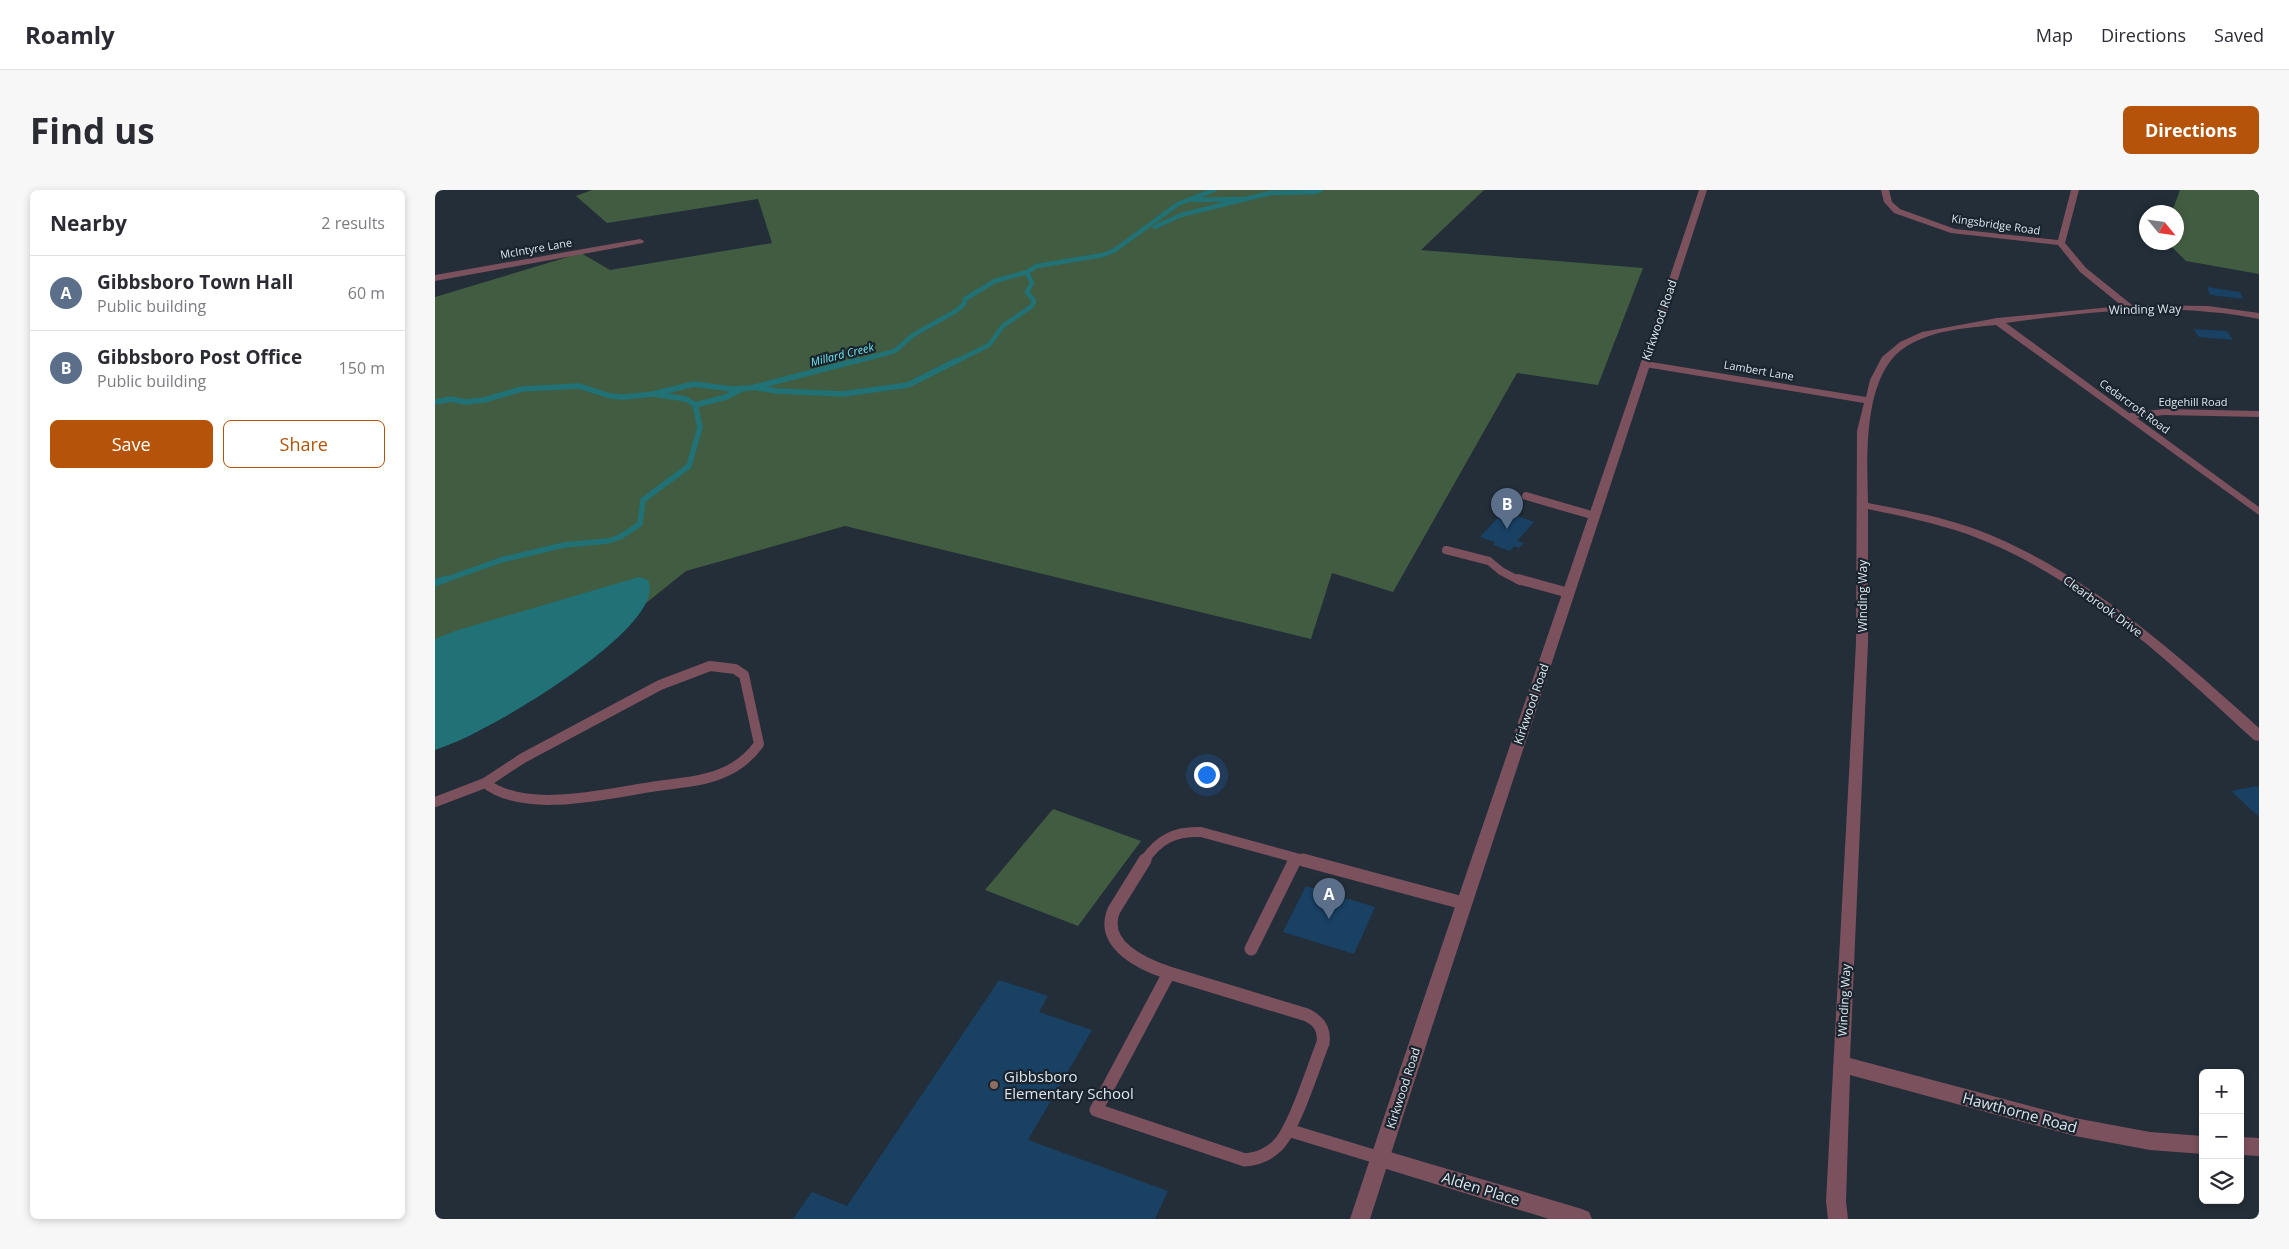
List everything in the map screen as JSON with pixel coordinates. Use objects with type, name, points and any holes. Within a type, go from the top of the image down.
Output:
[{"type":"street","name":"Kirkwood Road","points":[[1360,1219],[1463,903],[1595,516],[1703,190]]},
{"type":"street","name":"Kingsbridge Road","points":[[1885,190],[1885,196],[1889,205],[1897,211],[1954,231],[2061,243]]},
{"type":"street","points":[[2075,190],[2061,243],[2066,253],[2130,308]]},
{"type":"street","name":"McIntyre Lane","points":[[435,278],[640,241]]},
{"type":"street","name":"Winding Way","points":[[1838,1219],[1841,1064],[1862,643],[1862,431],[1875,380],[1885,359],[1903,344],[1925,334],[1997,321],[2130,308],[2208,310],[2259,316]]},
{"type":"street","name":"Cedarcroft Road","points":[[1997,321],[2259,512]]},
{"type":"street","name":"Lambert Lane","points":[[1645,364],[1869,401]]},
{"type":"street","name":"Edgehill Road","points":[[2127,416],[2164,412],[2259,414]]},
{"type":"street","name":"Clearbrook Drive","points":[[1862,505],[1915,515],[1986,538],[2027,556],[2073,582],[2164,651],[2259,736]]},
{"type":"street","name":"Hawthorne Road","points":[[1841,1064],[2075,1126],[2150,1141],[2199,1145]]},
{"type":"street","points":[[2244,1146],[2259,1147]]},
{"type":"street","name":"Alden Place","points":[[1381,1158],[1582,1219]]},
{"type":"lane","points":[[1526,496],[1595,516]]},
{"type":"lane","points":[[1446,550],[1489,561],[1501,572],[1523,582],[1569,593]]},
{"type":"lane","points":[[435,802],[485,783],[532,753],[660,685],[691,672],[710,666],[723,666],[735,669],[744,675],[759,744],[753,754],[739,765],[720,774],[696,780],[564,798],[499,793],[485,783]]},
{"type":"lane","points":[[1169,973],[1096,1110],[1245,1160],[1255,1159],[1269,1152],[1281,1142],[1288,1130],[1323,1043],[1324,1034],[1321,1025],[1307,1015],[1144,965],[1132,958],[1119,944],[1112,926],[1112,914],[1151,850],[1171,836],[1197,831],[1463,903]]},
{"type":"lane","points":[[1251,949],[1296,858]]},
{"type":"lane","points":[[1288,1130],[1381,1158]]},
{"type":"shaded area","points":[[592,190],[1484,190],[1421,250],[1643,268],[1598,385],[1517,373],[1393,592],[1332,573],[1311,639],[845,526],[686,571],[508,714],[435,749],[435,297],[581,253],[610,270],[772,243],[758,199],[607,223],[576,196]]},
{"type":"shaded area","points":[[2180,190],[2259,190],[2259,274],[2186,261],[2175,250],[2184,250],[2184,205],[2175,205]]},
{"type":"shaded area","points":[[639,577],[648,580],[648,598],[635,619],[613,642],[585,664],[526,704],[472,734],[435,750],[435,639],[455,631]]},
{"type":"shaded area","points":[[1053,809],[1141,841],[1078,926],[985,890]]},
{"type":"building","points":[[2207,287],[2240,292],[2243,299],[2210,295]]},
{"type":"building","points":[[2193,329],[2227,331],[2233,340],[2199,337]]},
{"type":"building","points":[[1504,511],[1534,522],[1517,541],[1524,543],[1519,548],[1514,546],[1510,551],[1493,545],[1495,542],[1480,537]]},
{"type":"building","points":[[2259,787],[2259,817],[2231,791]]},
{"type":"building","points":[[1306,886],[1375,907],[1354,954],[1283,932]]},
{"type":"building","name":"Gibbsboro Elementary School","points":[[999,980],[1048,996],[1039,1012],[1092,1030],[1028,1140],[1168,1191],[1155,1219],[793,1219],[812,1192],[847,1206]]},
{"type":"waterway","name":"Millard Creek","points":[[1027,272],[1037,266],[1103,255],[1115,250],[1178,204],[1214,190]]},
{"type":"waterway","points":[[1155,227],[1181,215],[1270,193],[1315,192],[1321,190]]},
{"type":"waterway","points":[[1194,200],[1241,199]]},
{"type":"waterway","name":"Millard Creek","points":[[854,362],[895,351],[913,335],[956,311],[964,304],[965,299],[995,281],[1027,272]]},
{"type":"waterway","points":[[955,362],[989,345],[1003,326],[1032,306],[1034,301],[1027,292],[1032,283],[1027,272]]},
{"type":"waterway","name":"Millard Creek","points":[[653,394],[694,384],[732,389],[751,388],[859,360]]},
{"type":"waterway","points":[[758,388],[777,391],[843,394],[908,385],[958,360]]},
{"type":"waterway","name":"Millard Creek","points":[[435,402],[451,399],[465,402],[484,400],[522,389],[579,386],[610,396],[624,397],[653,394]]},
{"type":"waterway","points":[[695,405],[726,397],[740,390]]},
{"type":"waterway","points":[[653,394],[686,399],[695,405]]},
{"type":"waterway","points":[[442,581],[501,560],[564,545],[608,541],[620,537],[640,524],[643,500],[689,466],[700,427],[695,405]]},
{"type":"waterway","points":[[435,583],[446,579]]},
{"type":"place","name":"Gibbsboro Post Office","points":[[1507,529]]},
{"type":"place","name":"Gibbsboro Town Hall","points":[[1329,919]]},
{"type":"place","name":"Gibbsboro Elementary School","points":[[994,1085]]}]
